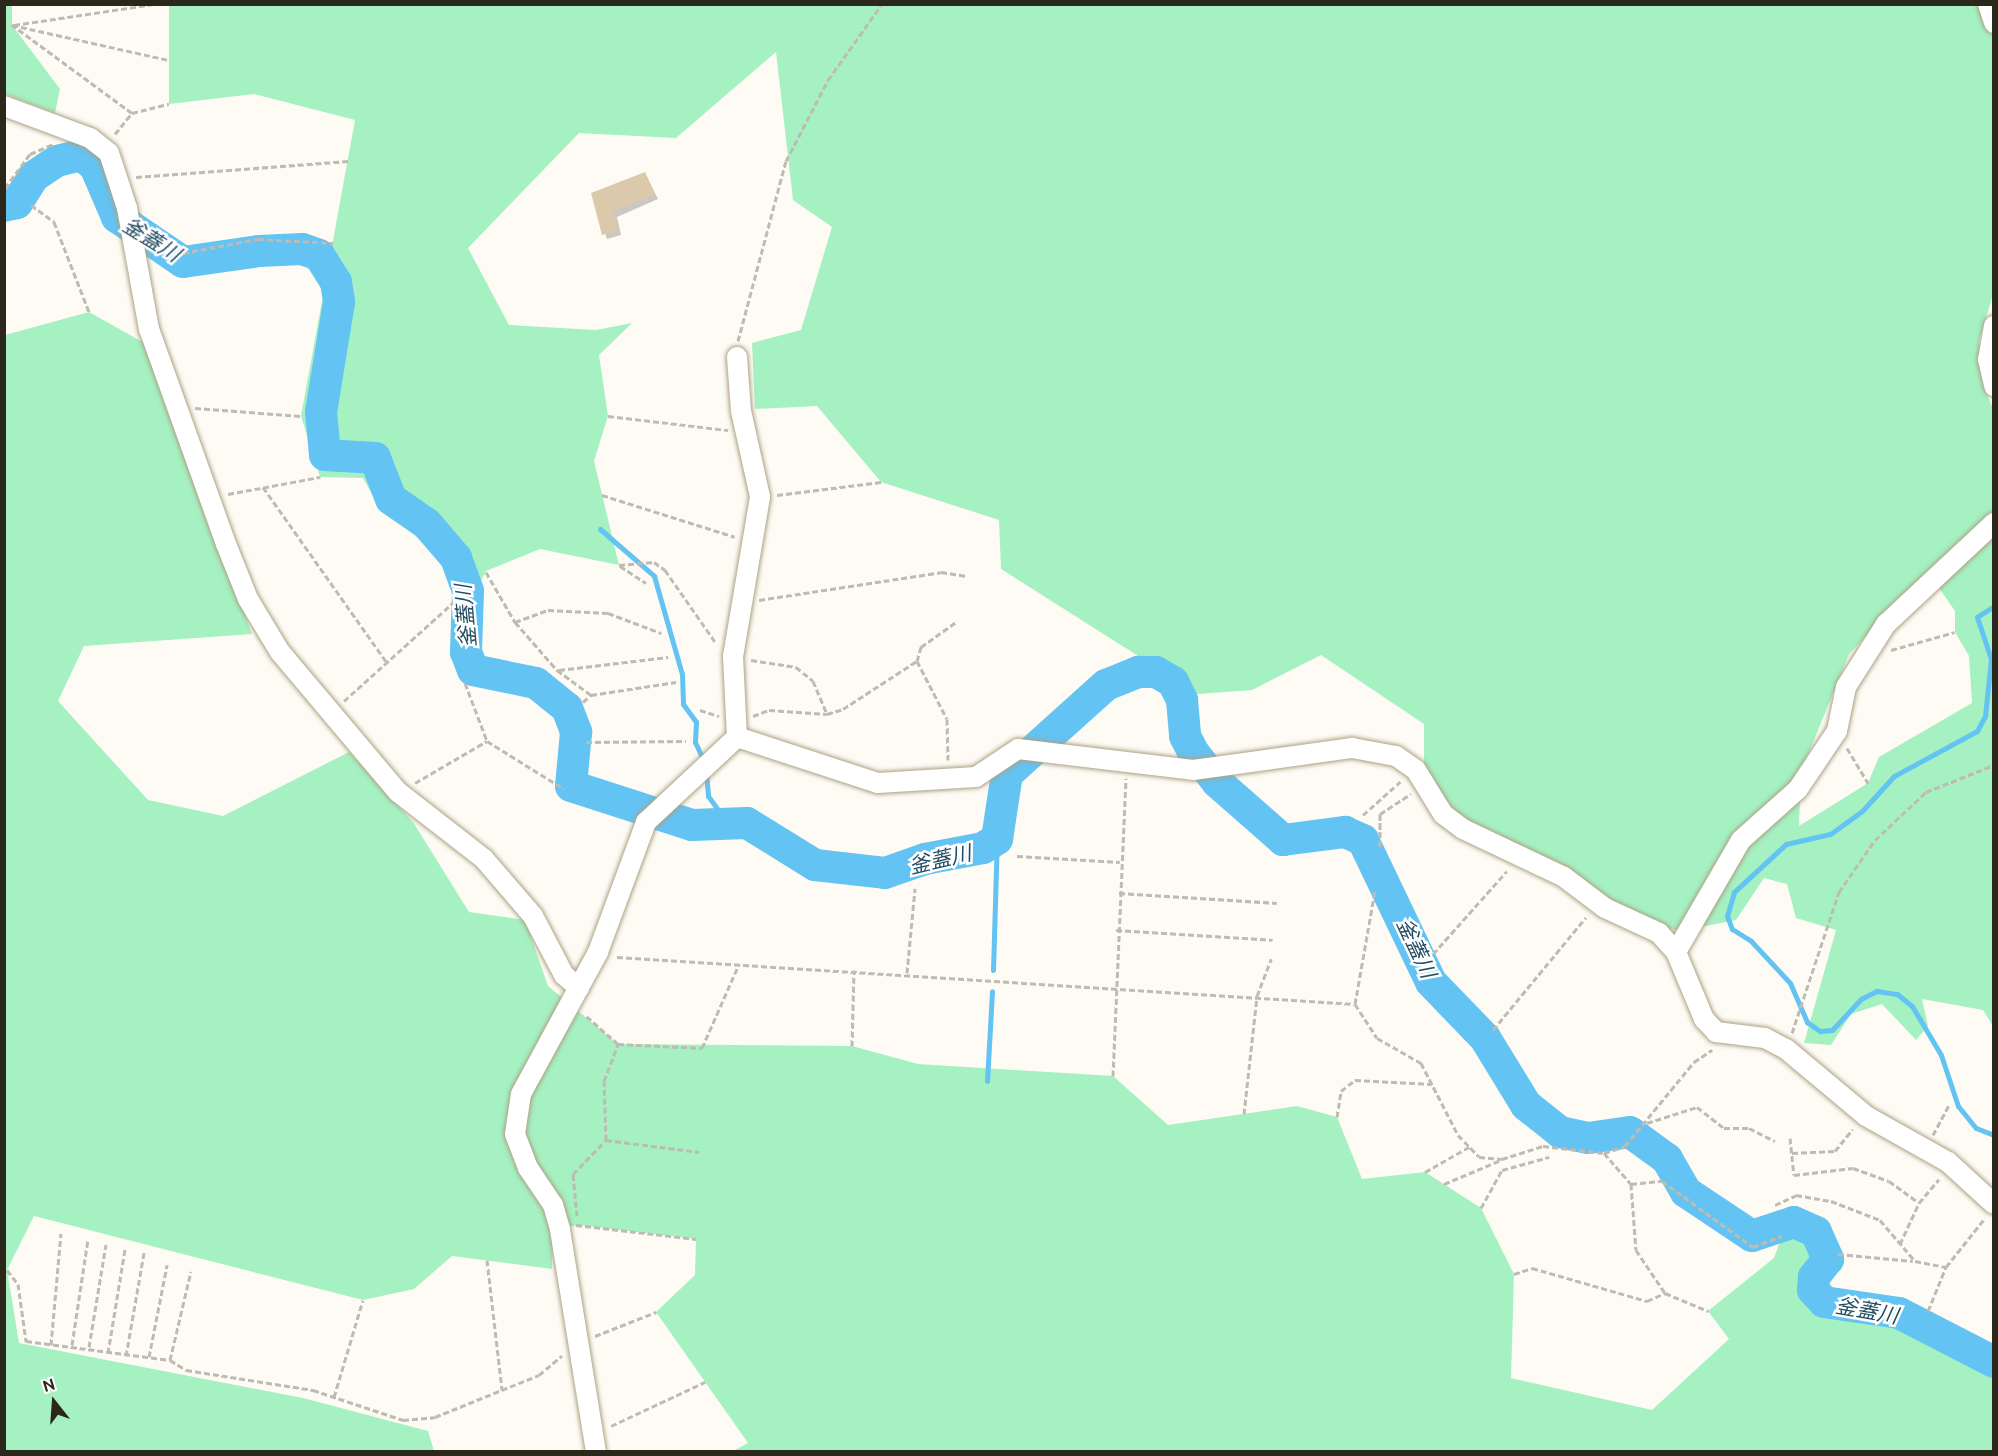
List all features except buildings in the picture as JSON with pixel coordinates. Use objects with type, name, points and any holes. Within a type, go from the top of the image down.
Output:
[{"type":"street","points":[[1988,4],[1994,23]]},
{"type":"street","points":[[4,106],[78,134],[109,153],[119,177],[127,208],[150,329],[248,599],[280,652],[398,792],[484,859],[533,916],[575,995]]},
{"type":"street","points":[[1994,327],[1988,359],[1994,386]]},
{"type":"street","points":[[595,1443],[579,1343],[569,1227],[528,1168],[515,1134],[521,1094],[598,952],[646,822],[737,730],[733,656],[760,497],[746,432],[737,357]]},
{"type":"street","points":[[1676,952],[1741,840],[1798,789],[1837,731],[1846,687],[1861,658],[1886,624],[1994,523]]},
{"type":"street","points":[[737,730],[878,783],[976,777],[1018,749],[1050,751],[1193,770],[1352,748],[1396,756],[1443,814],[1463,829],[1564,877],[1605,908],[1659,933],[1676,952],[1704,1019],[1716,1032],[1765,1038],[1786,1049],[1866,1116],[1929,1151],[1992,1209]]},
{"type":"path","points":[[12,25],[155,4]]},
{"type":"path","points":[[737,357],[739,329],[786,161],[828,80],[882,4]]},
{"type":"path","points":[[12,25],[169,60]]},
{"type":"path","points":[[12,25],[132,113]]},
{"type":"path","points":[[108,142],[132,113],[170,104]]},
{"type":"path","points":[[5,188],[30,154],[78,134]]},
{"type":"path","points":[[119,177],[348,161]]},
{"type":"path","points":[[30,205],[54,222],[89,312]]},
{"type":"path","points":[[127,208],[183,254],[258,239],[333,243]]},
{"type":"path","points":[[179,411],[301,416]]},
{"type":"path","points":[[608,416],[746,432]]},
{"type":"path","points":[[209,496],[320,477]]},
{"type":"path","points":[[760,497],[880,482]]},
{"type":"path","points":[[263,488],[387,663]]},
{"type":"path","points":[[602,495],[753,543]]},
{"type":"path","points":[[619,565],[646,583]]},
{"type":"path","points":[[486,572],[516,622],[557,670],[591,695]]},
{"type":"path","points":[[743,603],[941,572],[967,576]]},
{"type":"path","points":[[329,711],[387,663],[456,600]]},
{"type":"path","points":[[516,622],[548,610],[608,613],[661,633]]},
{"type":"path","points":[[948,778],[947,719],[918,661],[921,646],[956,622]]},
{"type":"path","points":[[1861,658],[1955,632]]},
{"type":"path","points":[[557,670],[668,657]]},
{"type":"path","points":[[737,730],[769,710],[827,714],[843,709],[918,661]]},
{"type":"path","points":[[583,702],[591,695],[676,682]]},
{"type":"path","points":[[465,683],[487,741],[564,789]]},
{"type":"path","points":[[1837,731],[1868,783]]},
{"type":"path","points":[[398,792],[487,741]]},
{"type":"path","points":[[586,742],[686,741]]},
{"type":"path","points":[[1113,1076],[1113,985],[1127,763]]},
{"type":"path","points":[[1786,1049],[1839,892],[1875,840],[1926,792],[1994,765]]},
{"type":"path","points":[[1363,815],[1419,786]]},
{"type":"path","points":[[1380,847],[1380,814],[1419,786]]},
{"type":"path","points":[[1017,856],[1121,862]]},
{"type":"path","points":[[1433,954],[1510,867],[1501,861]]},
{"type":"path","points":[[907,973],[915,888]]},
{"type":"path","points":[[1375,891],[1355,1004],[1377,1038],[1409,1053],[1432,1084],[1469,1147],[1479,1158],[1502,1159]]},
{"type":"path","points":[[1119,893],[1277,903]]},
{"type":"path","points":[[1579,908],[1599,919]]},
{"type":"path","points":[[1493,1030],[1588,913]]},
{"type":"path","points":[[1116,930],[1273,940]]},
{"type":"path","points":[[598,952],[739,964],[1113,985],[1355,1004]]},
{"type":"path","points":[[1244,1114],[1257,996],[1271,959]]},
{"type":"path","points":[[575,995],[618,1044],[702,1048],[739,964]]},
{"type":"path","points":[[852,1046],[854,970]]},
{"type":"path","points":[[1701,1041],[1706,1051]]},
{"type":"path","points":[[618,1044],[604,1081],[606,1140],[573,1174],[569,1227],[696,1239]]},
{"type":"path","points":[[1444,1184],[1502,1159],[1544,1146],[1604,1153],[1625,1146],[1706,1051],[1722,1048]]},
{"type":"path","points":[[1337,1117],[1341,1091],[1355,1080],[1432,1084]]},
{"type":"path","points":[[1929,1151],[1949,1105]]},
{"type":"path","points":[[1646,1124],[1697,1107],[1724,1128],[1749,1128],[1775,1141]]},
{"type":"path","points":[[1792,1153],[1835,1151],[1860,1121]]},
{"type":"path","points":[[1790,1138],[1794,1175],[1853,1168],[1889,1181],[1919,1203]]},
{"type":"path","points":[[606,1140],[699,1152]]},
{"type":"path","points":[[1425,1172],[1469,1147]]},
{"type":"path","points":[[1604,1153],[1631,1184],[1636,1250],[1665,1293],[1707,1311]]},
{"type":"path","points":[[1482,1208],[1502,1170],[1549,1157]]},
{"type":"path","points":[[1900,1244],[1919,1203],[1940,1177]]},
{"type":"path","points":[[1631,1184],[1662,1181],[1753,1247],[1782,1236]]},
{"type":"path","points":[[1776,1205],[1796,1195],[1831,1201],[1880,1220],[1914,1261]]},
{"type":"path","points":[[1928,1311],[1946,1268],[1992,1209]]},
{"type":"path","points":[[51,1345],[61,1233]]},
{"type":"path","points":[[72,1345],[88,1239]]},
{"type":"path","points":[[89,1347],[106,1245]]},
{"type":"path","points":[[108,1353],[125,1249]]},
{"type":"path","points":[[126,1356],[144,1254]]},
{"type":"path","points":[[1838,1254],[1914,1261],[1946,1268]]},
{"type":"path","points":[[487,1260],[502,1390]]},
{"type":"path","points":[[148,1358],[167,1265]]},
{"type":"path","points":[[1514,1274],[1532,1268],[1647,1301],[1665,1293]]},
{"type":"path","points":[[8,1270],[18,1284],[26,1341],[89,1347],[126,1356],[170,1360],[186,1370],[334,1397],[403,1420],[435,1416],[539,1375],[579,1343],[656,1312]]},
{"type":"path","points":[[170,1360],[191,1271]]},
{"type":"path","points":[[334,1397],[363,1300]]},
{"type":"path","points":[[595,1443],[705,1383]]},
{"type":"green space","points":[[4,5],[12,5],[12,25],[60,89],[55,113],[5,94]]},
{"type":"green space","points":[[169,5],[1993,5],[1994,291],[1979,341],[1986,393],[1994,410],[1993,1026],[1983,1010],[1922,999],[1928,1026],[1916,1040],[1882,1004],[1851,1014],[1831,1045],[1804,1043],[1836,930],[1796,918],[1787,884],[1764,878],[1736,920],[1680,931],[1643,922],[1558,863],[1460,818],[1424,769],[1424,724],[1321,655],[1252,690],[1198,694],[1001,569],[999,520],[881,482],[817,406],[755,409],[752,343],[801,330],[832,227],[793,200],[776,52],[676,138],[579,133],[468,248],[509,325],[596,330],[632,323],[599,355],[608,416],[594,461],[619,565],[540,549],[486,571],[477,589],[456,600],[441,550],[382,512],[363,478],[320,477],[301,416],[355,120],[254,94],[169,104]],"holes":[[[1928,572],[1955,611],[1955,632],[1969,656],[1972,703],[1879,757],[1868,783],[1799,826],[1801,772],[1849,654]]]},
{"type":"green space","points":[[89,312],[146,344],[252,634],[84,646],[58,701],[148,800],[223,816],[349,752],[413,822],[469,912],[525,920],[548,986],[618,1044],[852,1046],[918,1064],[1113,1076],[1168,1125],[1297,1106],[1337,1117],[1362,1179],[1425,1172],[1481,1208],[1514,1274],[1511,1378],[1652,1410],[1729,1339],[1708,1311],[1774,1258],[1782,1236],[1801,1235],[1814,1254],[1805,1282],[1820,1283],[1829,1294],[1928,1311],[1994,1354],[1993,1451],[733,1451],[748,1443],[656,1312],[695,1275],[696,1239],[578,1225],[560,1229],[553,1223],[552,1269],[452,1256],[414,1289],[363,1300],[34,1216],[7,1270],[19,1343],[303,1398],[428,1431],[434,1451],[5,1452],[5,335]]},
{"type":"waterway","name":"釜蓋川","points":[[4,206],[17,203],[33,177],[57,161],[81,155],[95,166],[117,217],[183,262],[259,251],[302,249],[319,255],[336,282],[339,302],[321,412],[325,455],[375,458],[391,499],[427,524],[456,558],[468,591],[466,652],[473,670],[536,683],[567,708],[576,732],[571,786],[692,825],[747,823],[815,865],[885,873],[925,859],[983,848],[997,839],[1007,774],[1106,685],[1138,672],[1156,672],[1173,682],[1182,700],[1185,736],[1193,752],[1217,782],[1283,840],[1345,832],[1363,840],[1431,982],[1485,1038],[1526,1105],[1560,1132],[1588,1138],[1630,1132],[1667,1159],[1686,1192],[1752,1236],[1794,1222],[1816,1232],[1828,1259],[1814,1277],[1813,1290],[1824,1302],[1899,1313],[1994,1362]]},
{"type":"waterway","points":[[600,529],[654,576],[682,674],[683,704],[696,722],[695,742],[705,763]]},
{"type":"waterway","points":[[1994,606],[1977,617],[1991,659],[1985,716],[1977,731],[1894,776],[1862,811],[1830,834],[1786,844],[1734,892],[1727,916],[1732,929],[1751,941],[1790,983],[1807,1022],[1820,1031],[1832,1030],[1861,999],[1877,991],[1897,994],[1912,1006],[1941,1055],[1958,1106],[1976,1128],[1994,1135]]},
{"type":"waterway","points":[[706,772],[708,796],[728,824]]},
{"type":"waterway","points":[[993,970],[997,839]]},
{"type":"waterway","points":[[987,1081],[992,991]]}]
